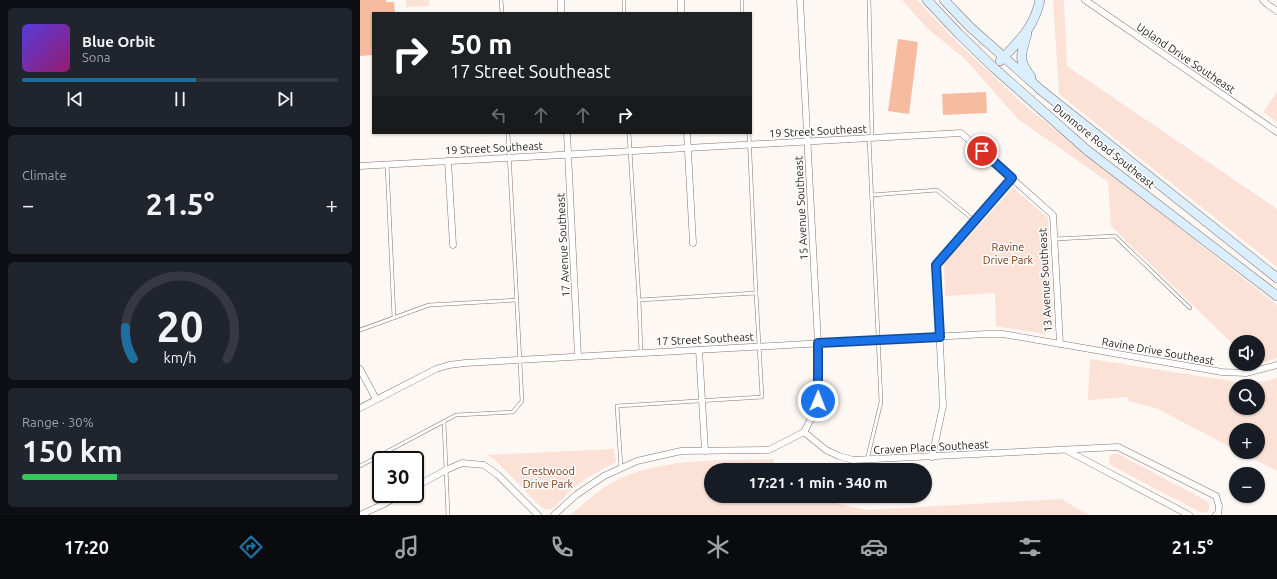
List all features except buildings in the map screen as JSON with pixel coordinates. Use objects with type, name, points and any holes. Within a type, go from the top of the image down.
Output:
[{"type":"main road","name":"Dunmore Road Southeast","points":[[927,0],[958,34],[993,67],[1088,151],[1277,296]]},
{"type":"main road","name":"Dunmore Road Southeast","points":[[944,0],[1003,58],[1042,91],[1277,278]]},
{"type":"main road","points":[[1040,0],[1038,11],[1028,30],[1022,54],[1022,64],[1042,91]]},
{"type":"main road","points":[[993,67],[1028,30]]},
{"type":"street","points":[[561,0],[561,12]]},
{"type":"street","points":[[680,0],[681,12]]},
{"type":"street","name":"15 Avenue Southeast","points":[[800,0],[818,343],[818,401],[804,432]]},
{"type":"street","name":"Upland Drive Southeast","points":[[1085,0],[1277,132]]},
{"type":"street","points":[[1263,0],[1277,11]]},
{"type":"street","name":"19 Street Southeast","points":[[360,166],[961,133],[1053,215]]},
{"type":"street","name":"17 Avenue Southeast","points":[[567,134],[578,356]]},
{"type":"street","points":[[687,134],[693,243]]},
{"type":"street","points":[[448,161],[453,244]]},
{"type":"street","points":[[932,457],[943,406],[936,265],[1012,178]]},
{"type":"street","name":"13 Avenue Southeast","points":[[1053,215],[1060,344]]},
{"type":"street","name":"17 Street Southeast","points":[[360,408],[436,369],[449,365],[465,363],[986,334],[1003,334],[1060,344]]},
{"type":"street","name":"Ravine Drive Southeast","points":[[1060,344],[1222,372],[1246,373],[1277,365]]},
{"type":"street","points":[[699,350],[705,450]]},
{"type":"street","points":[[360,369],[376,399]]},
{"type":"street","points":[[554,515],[576,495],[604,476],[637,461],[681,451],[769,450],[804,432]]},
{"type":"street","name":"Craven Place Southeast","points":[[804,432],[826,450],[853,460],[1118,447],[1216,496],[1219,506],[1218,514],[1216,515]]},
{"type":"street","points":[[1067,450],[1189,515]]},
{"type":"street","points":[[424,482],[462,463],[484,465],[498,475],[538,515]]},
{"type":"street","points":[[360,515],[386,503]]},
{"type":"lane","points":[[502,0],[502,12]]},
{"type":"lane","points":[[624,0],[624,12]]},
{"type":"lane","points":[[742,0],[742,12]]},
{"type":"lane","points":[[867,460],[881,402],[872,195],[869,0]]},
{"type":"lane","points":[[360,466],[456,415],[513,412],[522,401],[508,134]]},
{"type":"lane","points":[[630,134],[641,353]]},
{"type":"lane","points":[[621,468],[617,406],[762,397],[749,134]]},
{"type":"lane","points":[[387,164],[394,318]]},
{"type":"lane","points":[[872,195],[937,190],[975,221]]},
{"type":"lane","points":[[1055,239],[1115,236],[1190,308]]},
{"type":"lane","points":[[639,300],[756,293]]},
{"type":"lane","points":[[360,330],[429,305],[517,300]]},
{"type":"lane","points":[[444,422],[448,515]]},
{"type":"green space","points":[[406,0],[429,0],[429,6],[406,7]]},
{"type":"green space","points":[[902,0],[917,0],[959,44],[1024,105],[1277,305],[1277,358],[1265,362],[1265,335],[1229,335],[1229,340],[1111,226],[1108,182],[1018,119],[965,59],[927,28]]},
{"type":"green space","points":[[1053,0],[1064,0],[1067,66],[1277,209],[1277,267],[1059,94]]},
{"type":"green space","points":[[1277,92],[1277,122],[1263,112]]},
{"type":"green space","name":"Ravine Drive Park","points":[[1013,188],[1048,218],[1053,329],[1044,334],[996,326],[995,293],[945,296],[944,263]]},
{"type":"green space","points":[[1090,359],[1229,381],[1229,415],[1265,415],[1265,381],[1277,377],[1277,471],[1254,459],[1265,459],[1265,423],[1229,423],[1229,446],[1156,408],[1128,401],[1129,397],[1088,400]]},
{"type":"green space","name":"Crestwood Drive Park","points":[[614,449],[616,462],[578,484],[550,509],[542,508],[494,459],[486,455]]},
{"type":"green space","points":[[1113,454],[1118,454],[1207,501],[1209,510],[1205,513],[1200,512],[1112,466],[1109,462],[1109,457]]},
{"type":"green space","points":[[774,459],[774,463],[704,463],[704,503],[834,503],[867,510],[1061,499],[1089,515],[571,515],[590,498],[611,483],[626,476],[661,466],[680,463]]},
{"type":"route","points":[[818,401],[818,343],[940,337],[936,265],[1012,178],[982,151]]}]
